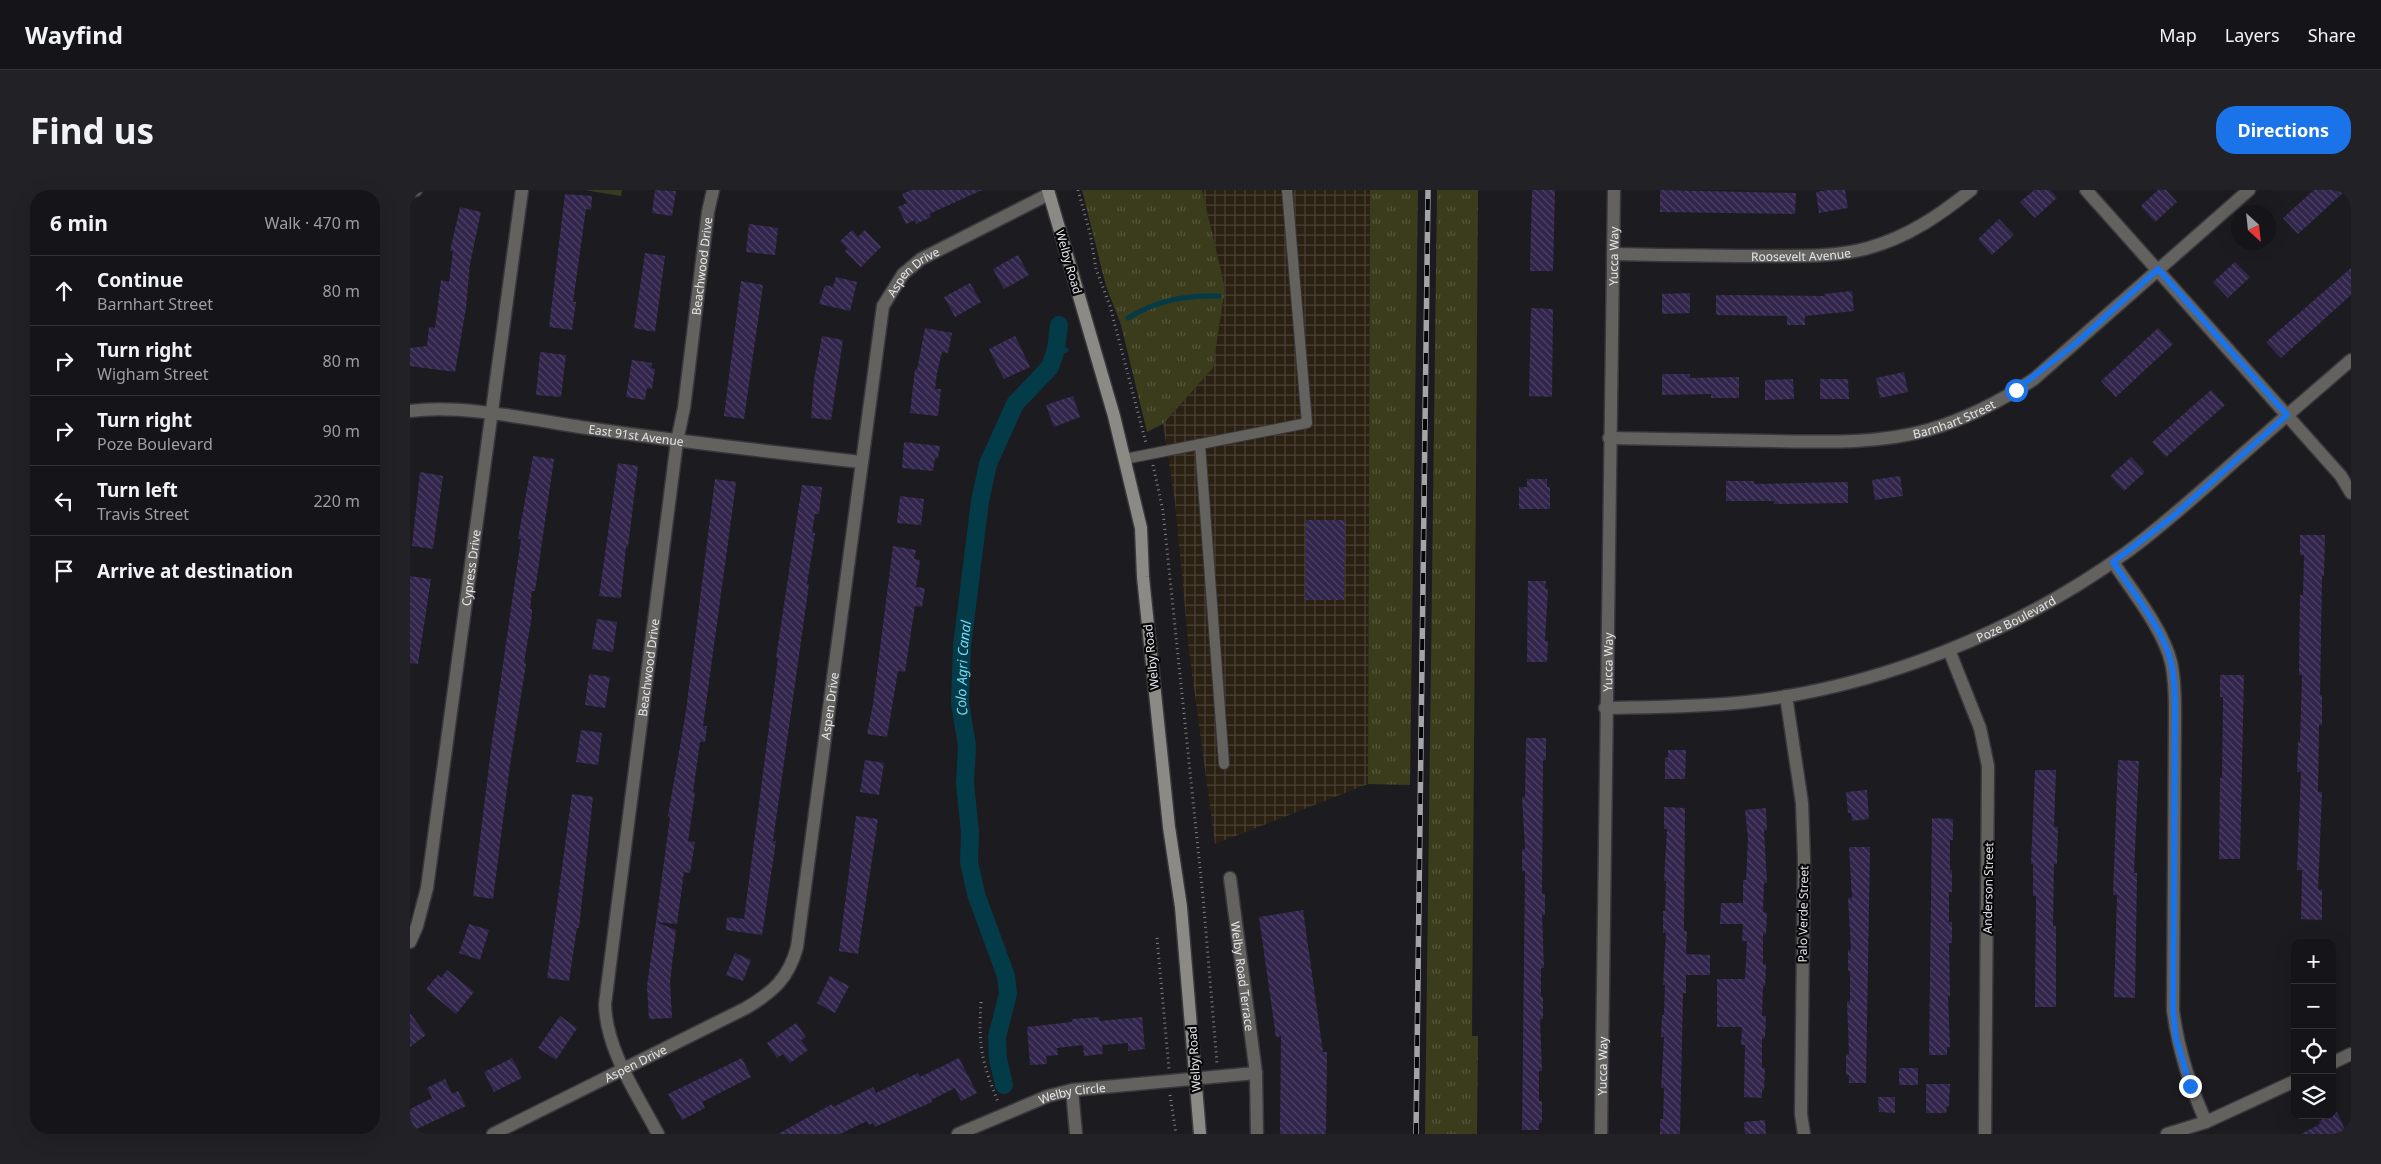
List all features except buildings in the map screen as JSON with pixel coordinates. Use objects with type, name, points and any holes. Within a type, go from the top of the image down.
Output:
[{"type":"street","points":[[410,192],[416,190]]},
{"type":"street","name":"Cypress Drive","points":[[410,942],[418,926],[427,888],[522,190]]},
{"type":"street","name":"Beachwood Drive","points":[[658,1134],[609,1033],[605,1004],[677,441],[684,408],[708,212],[713,190]]},
{"type":"street","name":"Yucca Way","points":[[1601,1134],[1605,708],[1614,190]]},
{"type":"street","name":"Roosevelt Avenue","points":[[1613,254],[1818,256],[1849,253],[1887,242],[1924,225],[1971,190]]},
{"type":"street","points":[[2086,190],[2341,476],[2351,493]]},
{"type":"street","name":"Barnhart Street","points":[[1609,438],[1840,441],[1879,439],[1928,430],[1972,414],[1996,403],[2034,379],[2249,190]]},
{"type":"street","name":"Welby Road","points":[[1048,192],[1125,458],[1141,528],[1143,577],[1169,827],[1181,907],[1200,1134]]},
{"type":"street","name":"Aspen Drive","points":[[493,1134],[767,996],[783,980],[794,959],[880,316],[889,294],[903,274],[921,259],[1048,192]]},
{"type":"street","name":"Poze Boulevard","points":[[1605,708],[1688,707],[1748,702],[1786,696],[1877,674],[1949,650],[2016,620],[2066,593],[2113,562],[2171,518],[2351,360]]},
{"type":"street","name":"East 91st Avenue","points":[[410,411],[446,410],[491,414],[677,441],[861,462]]},
{"type":"street","points":[[2113,562],[2155,627],[2168,651],[2174,674],[2173,1010],[2176,1038],[2188,1078],[2206,1122]]},
{"type":"street","name":"Anderson Street","points":[[1949,650],[1980,728],[1988,766],[1985,1134]]},
{"type":"street","name":"Palo Verde Street","points":[[1786,696],[1802,803],[1801,1114],[1804,1134]]},
{"type":"street","name":"Welby Road Terrace","points":[[1230,878],[1256,1073],[1257,1134]]},
{"type":"street","points":[[2336,1061],[2351,1054]]},
{"type":"street","points":[[1195,1079],[1256,1073]]},
{"type":"street","name":"Welby Circle","points":[[958,1134],[1032,1102],[1072,1090],[1195,1079]]},
{"type":"street","points":[[2167,1134],[2206,1122],[2291,1083]]},
{"type":"street","points":[[1072,1090],[1076,1134]]},
{"type":"lane","points":[[1125,458],[1306,423],[1286,190]]},
{"type":"lane","points":[[1200,444],[1224,764]]},
{"type":"path","points":[[1078,190],[1090,233],[1096,269],[1112,315],[1163,511],[1203,897],[1218,1076]]},
{"type":"path","points":[[1157,938],[1168,1059]]},
{"type":"path","points":[[981,1002],[979,1036],[984,1067],[999,1102]]},
{"type":"path","points":[[1171,1102],[1176,1134]]},
{"type":"shaded area","points":[[1202,190],[1370,190],[1368,784],[1215,844],[1189,651],[1175,502],[1163,424],[1213,368],[1225,288]]},
{"type":"green space","points":[[585,190],[622,190],[621,196]]},
{"type":"green space","points":[[1082,190],[1202,190],[1225,288],[1213,368],[1163,424],[1147,432],[1121,325],[1106,286]]},
{"type":"green space","points":[[1370,190],[1418,190],[1410,785],[1368,784]]},
{"type":"green space","points":[[1437,190],[1478,190],[1472,1036],[1478,1036],[1477,1134],[1425,1134]]},
{"type":"waterway","points":[[1128,318],[1150,307],[1172,300],[1195,296],[1219,296]]},
{"type":"waterway","name":"Colo Agri Canal","points":[[1004,1085],[998,1059],[997,1037],[1008,994],[1006,976],[976,894],[969,862],[970,832],[965,784],[967,746],[960,703],[962,646],[980,501],[988,464],[1015,404],[1050,367],[1056,349],[1059,325]]},
{"type":"waterway","points":[[1054,355],[1066,350]]},
{"type":"railway","points":[[1416,1134],[1428,190]]},
{"type":"route","points":[[2016,390],[2034,379],[2158,269],[2287,415],[2171,518],[2113,562],[2155,627],[2168,651],[2174,674],[2173,1010],[2176,1038],[2190,1086]]}]
